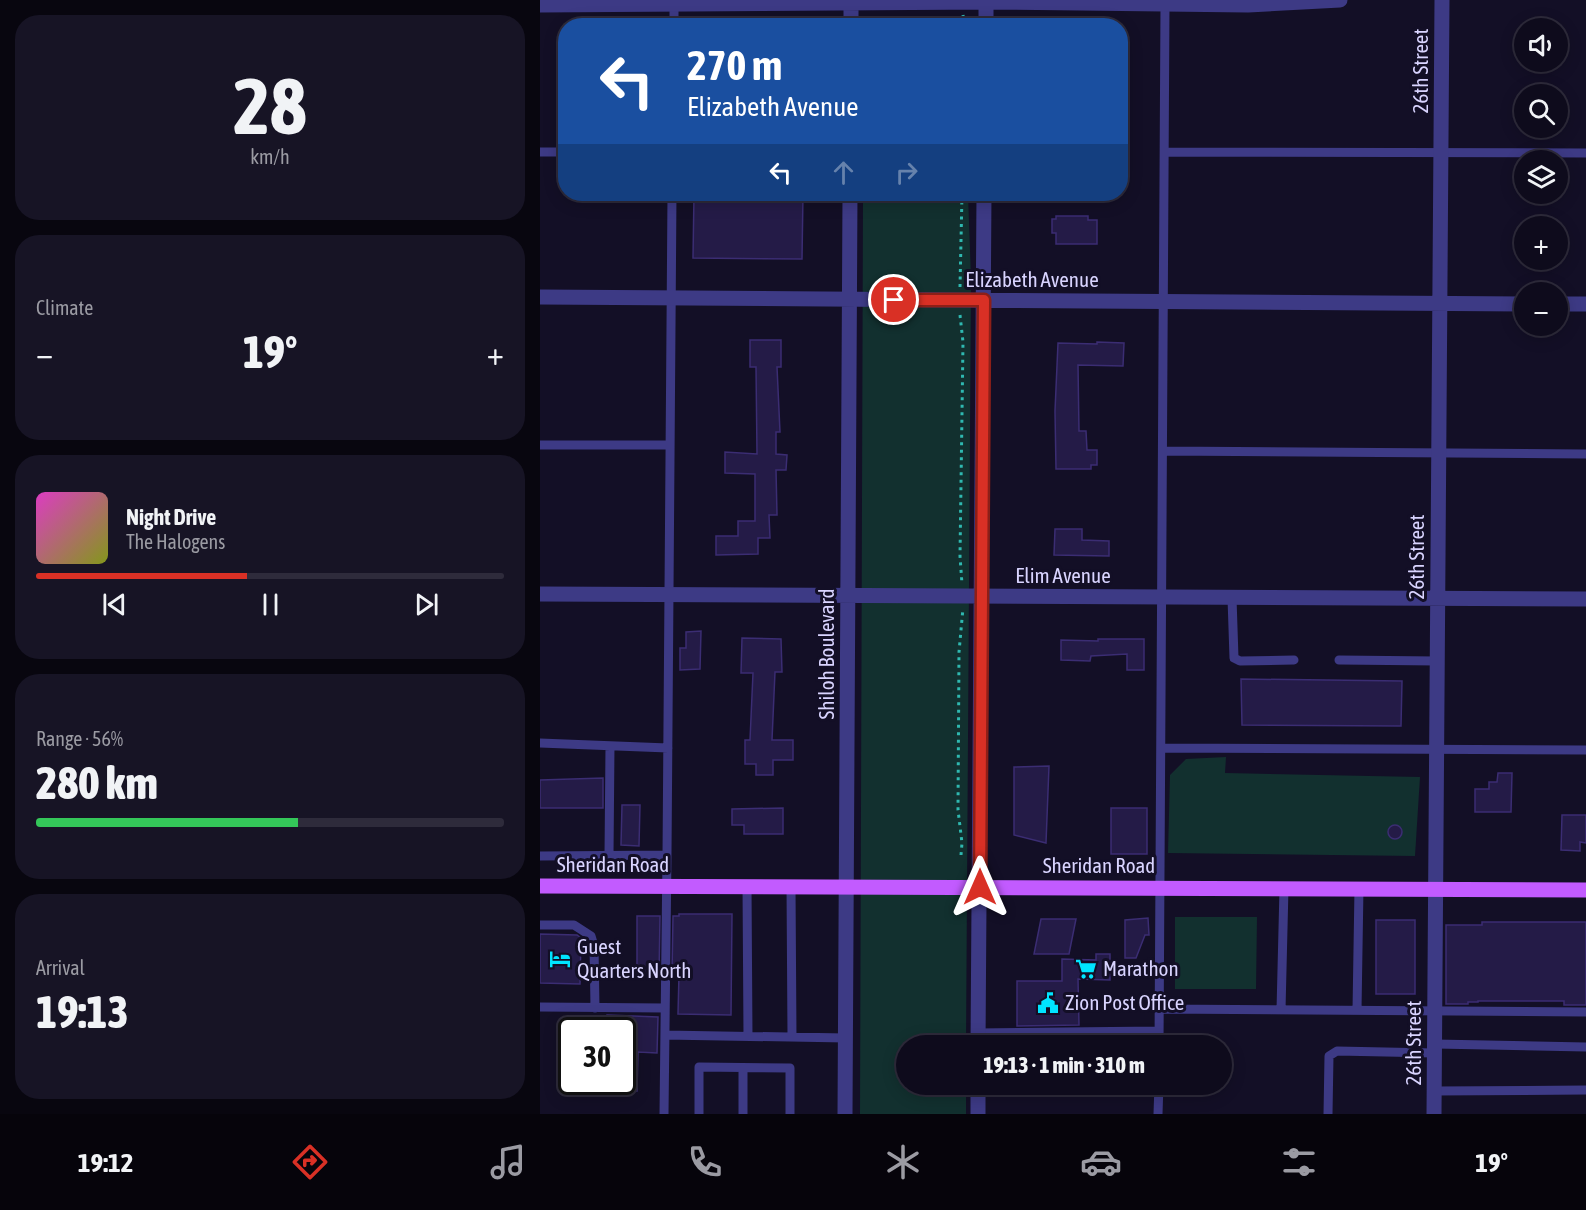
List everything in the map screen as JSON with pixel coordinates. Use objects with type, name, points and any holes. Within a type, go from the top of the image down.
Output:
[{"type":"main road","name":"Sheridan Road","points":[[540,886],[1586,890]]},
{"type":"street","points":[[540,5],[986,1],[1248,5],[1340,0]]},
{"type":"street","name":"26th Street","points":[[1434,1114],[1442,0]]},
{"type":"street","points":[[986,1],[986,18]]},
{"type":"street","points":[[851,3],[851,18]]},
{"type":"street","name":"Shiloh Boulevard","points":[[845,1114],[850,201]]},
{"type":"street","points":[[978,1035],[984,201]]},
{"type":"street","name":"Elizabeth Avenue","points":[[540,297],[1514,304]]},
{"type":"street","points":[[1568,304],[1586,304]]},
{"type":"street","name":"Elim Avenue","points":[[540,594],[1586,599]]},
{"type":"street","points":[[978,1095],[978,1114]]},
{"type":"lane","points":[[674,4],[674,18]]},
{"type":"lane","points":[[1159,1035],[1165,4]]},
{"type":"lane","points":[[540,152],[558,152]]},
{"type":"lane","points":[[1165,152],[1586,153]]},
{"type":"lane","points":[[664,1114],[672,201]]},
{"type":"lane","points":[[540,445],[670,445]]},
{"type":"lane","points":[[1163,451],[1586,454]]},
{"type":"lane","points":[[1232,598],[1234,658],[1294,660]]},
{"type":"lane","points":[[1339,660],[1437,661]]},
{"type":"lane","points":[[540,743],[668,748]]},
{"type":"lane","points":[[609,855],[610,746]]},
{"type":"lane","points":[[1161,748],[1586,750]]},
{"type":"lane","points":[[540,856],[667,855]]},
{"type":"lane","points":[[747,886],[748,1036]]},
{"type":"lane","points":[[791,886],[792,1037]]},
{"type":"lane","points":[[1281,1010],[1284,888]]},
{"type":"lane","points":[[1357,1010],[1359,888]]},
{"type":"lane","points":[[540,925],[574,925],[591,936],[594,946],[595,1008]]},
{"type":"lane","points":[[540,1007],[665,1008]]},
{"type":"lane","points":[[1159,1009],[1586,1011]]},
{"type":"lane","points":[[1079,1035],[1159,1031]]},
{"type":"lane","points":[[665,1035],[846,1038]]},
{"type":"lane","points":[[1328,1114],[1329,1056],[1337,1051],[1586,1047]]},
{"type":"lane","points":[[699,1114],[699,1067],[790,1068],[790,1114]]},
{"type":"lane","points":[[743,1068],[743,1114]]},
{"type":"lane","points":[[1434,1091],[1586,1090]]},
{"type":"lane","points":[[1158,1114],[1159,1095]]},
{"type":"path","points":[[961,855],[958,810],[959,652],[963,619],[960,546],[963,342],[960,300],[962,201]]},
{"type":"green space","points":[[863,201],[968,201],[971,279],[966,1035],[896,1035],[896,1095],[966,1095],[966,1114],[860,1114]]},
{"type":"green space","points":[[1226,757],[1225,773],[1420,777],[1415,856],[1168,853],[1170,775],[1186,759]]},
{"type":"green space","points":[[1175,917],[1257,917],[1256,989],[1175,989]]},
{"type":"building","points":[[694,201],[803,201],[802,259],[693,258]]},
{"type":"building","points":[[1056,216],[1088,216],[1088,220],[1097,220],[1097,244],[1056,244],[1056,233],[1052,233],[1052,219],[1056,219]]},
{"type":"building","points":[[750,340],[781,340],[781,367],[777,367],[780,432],[776,432],[776,454],[787,455],[786,470],[776,470],[777,515],[769,515],[770,538],[758,538],[758,554],[716,555],[716,536],[738,536],[738,521],[755,521],[755,474],[725,473],[725,452],[757,454],[756,367],[750,367]]},
{"type":"building","points":[[1097,342],[1124,343],[1123,366],[1078,365],[1079,431],[1086,431],[1087,450],[1097,450],[1097,465],[1091,465],[1091,469],[1056,469],[1055,411],[1058,343],[1097,344]]},
{"type":"building","points":[[1055,529],[1082,529],[1082,540],[1109,541],[1109,556],[1054,555]]},
{"type":"building","points":[[701,631],[700,669],[680,670],[680,648],[686,648],[686,632]]},
{"type":"building","points":[[742,638],[781,639],[782,672],[775,672],[772,740],[793,740],[793,760],[773,760],[773,775],[756,775],[756,764],[745,764],[745,740],[750,740],[753,673],[741,673]]},
{"type":"building","points":[[1098,639],[1144,639],[1144,670],[1127,670],[1127,654],[1091,656],[1090,661],[1061,660],[1061,640],[1098,641]]},
{"type":"building","points":[[1241,679],[1402,681],[1401,726],[1242,725]]},
{"type":"building","points":[[1049,766],[1046,843],[1014,835],[1014,767]]},
{"type":"building","points":[[1498,773],[1512,773],[1511,812],[1475,812],[1475,789],[1489,789],[1489,782],[1497,782]]},
{"type":"building","points":[[603,778],[603,808],[540,808],[540,780]]},
{"type":"building","points":[[622,805],[640,805],[639,846],[621,845]]},
{"type":"building","points":[[783,808],[783,834],[744,834],[744,825],[732,825],[732,809]]},
{"type":"building","points":[[1111,808],[1147,808],[1147,854],[1111,854]]},
{"type":"building","points":[[1562,815],[1586,815],[1586,843],[1580,842],[1580,851],[1561,850]]},
{"type":"building","points":[[1392,825],[1398,825],[1402,832],[1398,839],[1392,839],[1388,835],[1388,829]]},
{"type":"building","points":[[679,914],[732,914],[731,1015],[678,1014],[679,974],[672,974],[673,916],[679,916]]},
{"type":"building","points":[[637,916],[660,916],[659,974],[642,974],[642,965],[637,965]]},
{"type":"building","points":[[1148,918],[1149,935],[1145,935],[1136,958],[1125,958],[1125,920]]},
{"type":"building","name":"Marathon","points":[[1041,919],[1076,919],[1069,954],[1034,954]]},
{"type":"building","points":[[1376,920],[1415,920],[1415,994],[1376,994]]},
{"type":"building","points":[[1482,922],[1586,922],[1586,1005],[1564,1005],[1564,1001],[1478,1001],[1468,1002],[1468,1004],[1446,1004],[1446,925],[1482,925]]},
{"type":"building","name":"Guest Quarters North","points":[[540,934],[577,935],[581,938],[580,984],[540,983]]},
{"type":"building","name":"Zion Post Office","points":[[1096,954],[1110,954],[1110,980],[1078,979],[1079,1025],[1017,1026],[1017,981],[1062,981],[1062,959],[1096,960]]},
{"type":"building","points":[[607,1015],[658,1017],[657,1053],[638,1052],[637,1091],[636,1017],[607,1017]]},
{"type":"place","name":"Guest Quarters North","points":[[560,959]]},
{"type":"place","name":"Marathon","points":[[1086,969]]},
{"type":"place","name":"Zion Post Office","points":[[1048,1003]]},
{"type":"route","points":[[894,300],[984,300],[980,887]]}]
